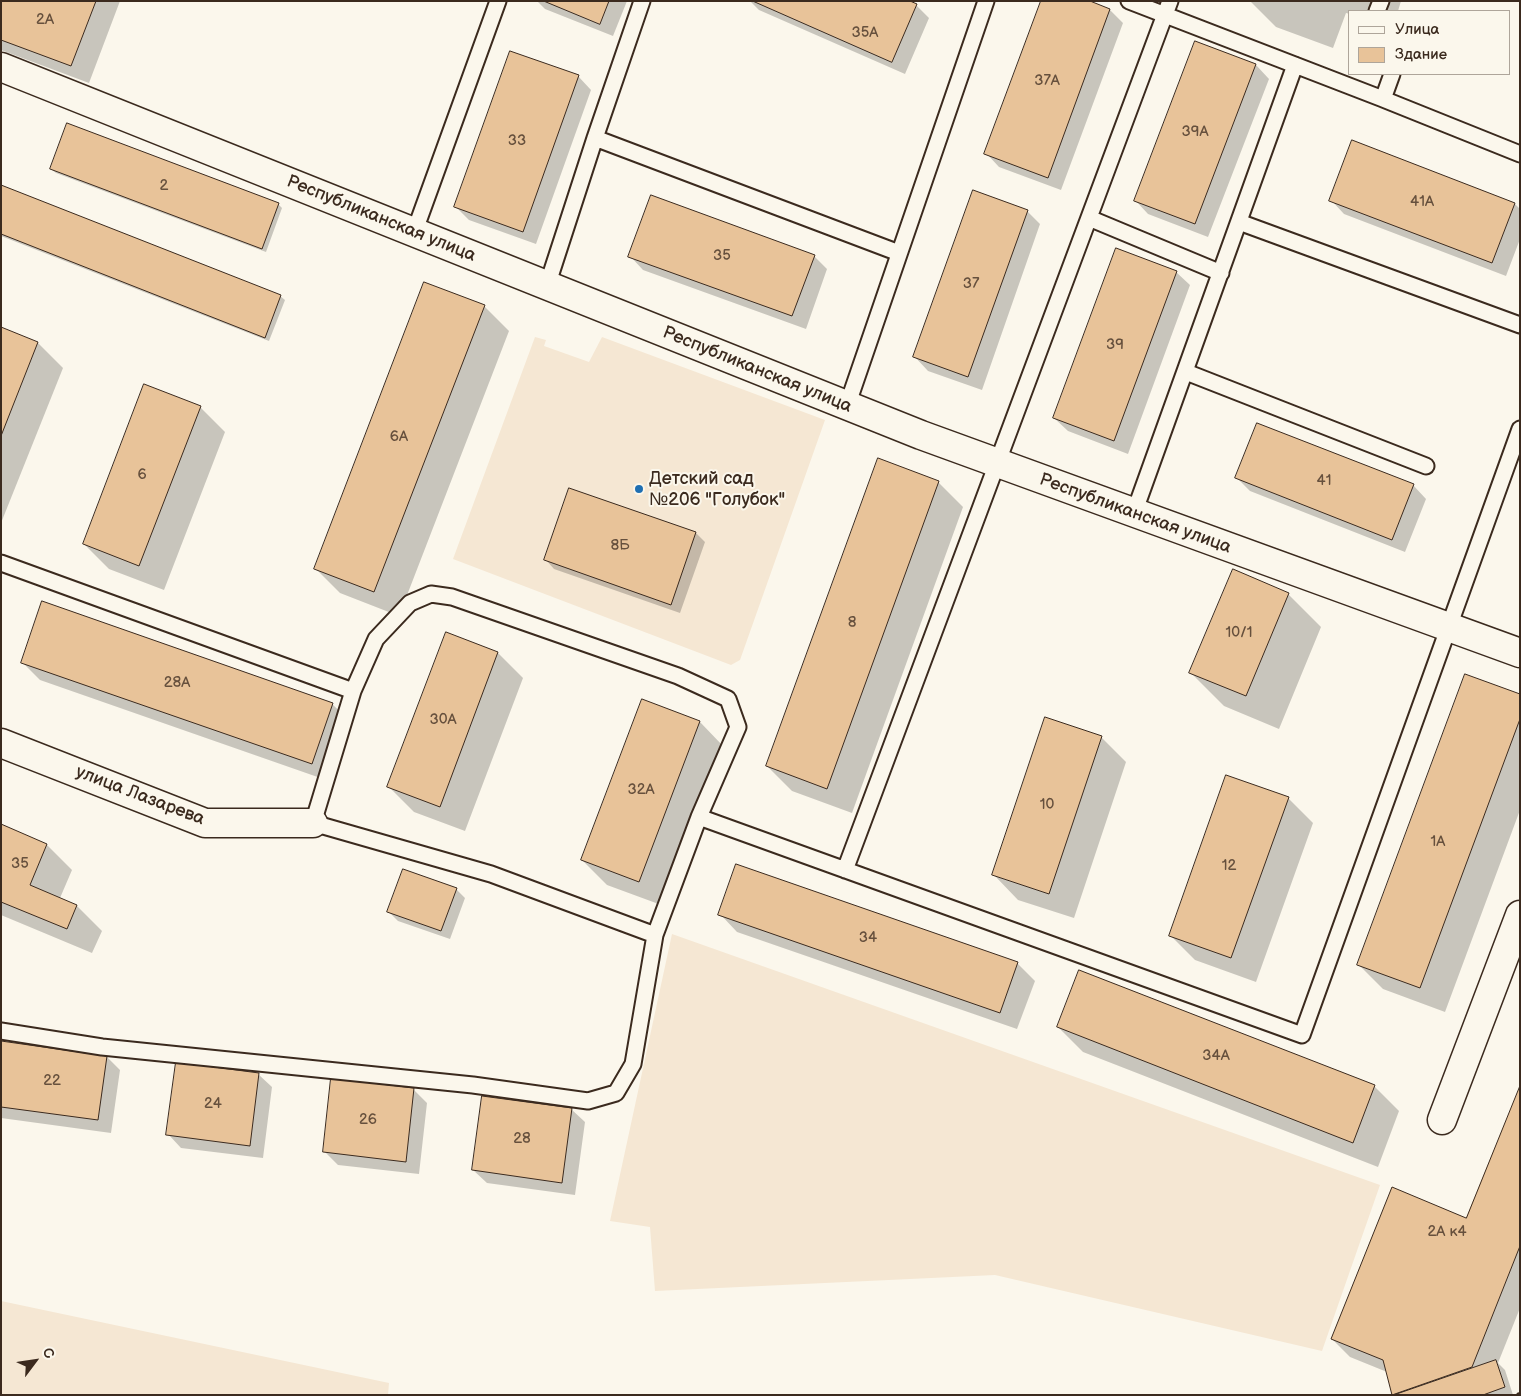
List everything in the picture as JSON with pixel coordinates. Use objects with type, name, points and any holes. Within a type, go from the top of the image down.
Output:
[{"type":"street","name":"Республиканская улица","points":[[1,67],[996,464],[1520,653]]},
{"type":"street","name":"улица Лазарева","points":[[1,743],[204,823],[313,823]]},
{"type":"street","points":[[1442,1120],[1520,915]]},
{"type":"lane","points":[[414,233],[498,1]]},
{"type":"lane","points":[[547,286],[642,1]]},
{"type":"lane","points":[[847,406],[986,1]]},
{"type":"lane","points":[[1128,1],[1520,154]]},
{"type":"lane","points":[[845,870],[1170,1]]},
{"type":"lane","points":[[1134,514],[1295,65]]},
{"type":"lane","points":[[1382,99],[1392,75]]},
{"type":"lane","points":[[595,138],[899,254]]},
{"type":"lane","points":[[1089,218],[1221,273]]},
{"type":"lane","points":[[1240,222],[1520,325]]},
{"type":"lane","points":[[1186,372],[1426,466]]},
{"type":"lane","points":[[699,817],[1302,1035],[1520,429]]},
{"type":"lane","points":[[1,563],[353,692]]},
{"type":"lane","points":[[1,1031],[102,1047],[473,1085],[588,1101],[616,1093],[634,1064],[655,935],[699,817],[738,727],[728,699],[678,676],[452,597],[431,594],[410,603],[376,639],[353,692],[313,823],[491,874],[655,935]]},
{"type":"shaded area","name":"Детский сад №206 \"Голубок\"","points":[[535,337],[546,340],[544,346],[589,362],[602,337],[825,420],[740,660],[731,665],[453,559]]},
{"type":"shaded area","points":[[672,934],[1380,1185],[1322,1351],[995,1275],[655,1291],[650,1227],[610,1221]]},
{"type":"shaded area","points":[[1,1301],[389,1383],[388,1395],[1,1395]]},
{"type":"building","points":[[1,1],[96,1],[71,66],[1,40]]},
{"type":"building","points":[[544,1],[609,1],[600,24]]},
{"type":"building","points":[[753,1],[910,1],[917,4],[892,62]]},
{"type":"building","points":[[1041,1],[1090,1],[1110,9],[1048,178],[984,154]]},
{"type":"building","points":[[1195,41],[1256,64],[1195,224],[1134,201]]},
{"type":"building","points":[[510,51],[579,75],[523,232],[454,207]]},
{"type":"building","points":[[67,123],[279,203],[262,249],[50,169]]},
{"type":"building","points":[[1352,140],[1515,203],[1492,263],[1329,201]]},
{"type":"building","points":[[1,185],[281,295],[265,338],[1,234]]},
{"type":"building","points":[[973,190],[1028,210],[968,377],[913,357]]},
{"type":"building","points":[[651,195],[815,255],[792,316],[628,257]]},
{"type":"building","points":[[1116,248],[1177,271],[1114,441],[1053,418]]},
{"type":"building","points":[[424,282],[485,305],[374,592],[314,569]]},
{"type":"building","points":[[1,327],[38,342],[1,436]]},
{"type":"building","points":[[144,384],[201,406],[139,566],[83,544]]},
{"type":"building","points":[[1257,423],[1414,484],[1392,540],[1235,478]]},
{"type":"building","points":[[878,458],[939,481],[827,789],[766,766]]},
{"type":"building","points":[[569,488],[696,532],[671,605],[544,560]]},
{"type":"building","points":[[1233,569],[1289,593],[1246,696],[1189,673]]},
{"type":"building","points":[[42,601],[333,703],[312,764],[21,663]]},
{"type":"building","points":[[446,632],[498,652],[440,807],[387,787]]},
{"type":"building","points":[[1465,674],[1520,694],[1520,719],[1420,988],[1357,965]]},
{"type":"building","points":[[642,699],[700,721],[639,882],[581,860]]},
{"type":"building","points":[[1045,717],[1102,736],[1049,894],[992,875]]},
{"type":"building","points":[[1226,775],[1289,797],[1231,958],[1169,936]]},
{"type":"building","points":[[1,824],[47,844],[30,885],[77,905],[67,929],[1,902]]},
{"type":"building","points":[[736,864],[1018,962],[1000,1013],[718,915]]},
{"type":"building","points":[[403,869],[457,888],[441,931],[387,912]]},
{"type":"building","points":[[1079,970],[1375,1085],[1353,1143],[1057,1027]]},
{"type":"building","points":[[1,1041],[107,1056],[98,1120],[1,1107]]},
{"type":"building","points":[[176,1062],[259,1073],[250,1146],[166,1135]]},
{"type":"building","points":[[331,1078],[414,1088],[406,1162],[323,1152]]},
{"type":"building","points":[[1520,1086],[1520,1246],[1472,1367],[1392,1395],[1383,1360],[1331,1339],[1392,1187],[1466,1218]]},
{"type":"building","points":[[482,1096],[572,1108],[562,1183],[472,1170]]},
{"type":"building","points":[[1496,1360],[1505,1387],[1483,1395],[1394,1395]]},
{"type":"place","name":"Детский сад №206 \"Голубок\"","points":[[639,489]]}]
